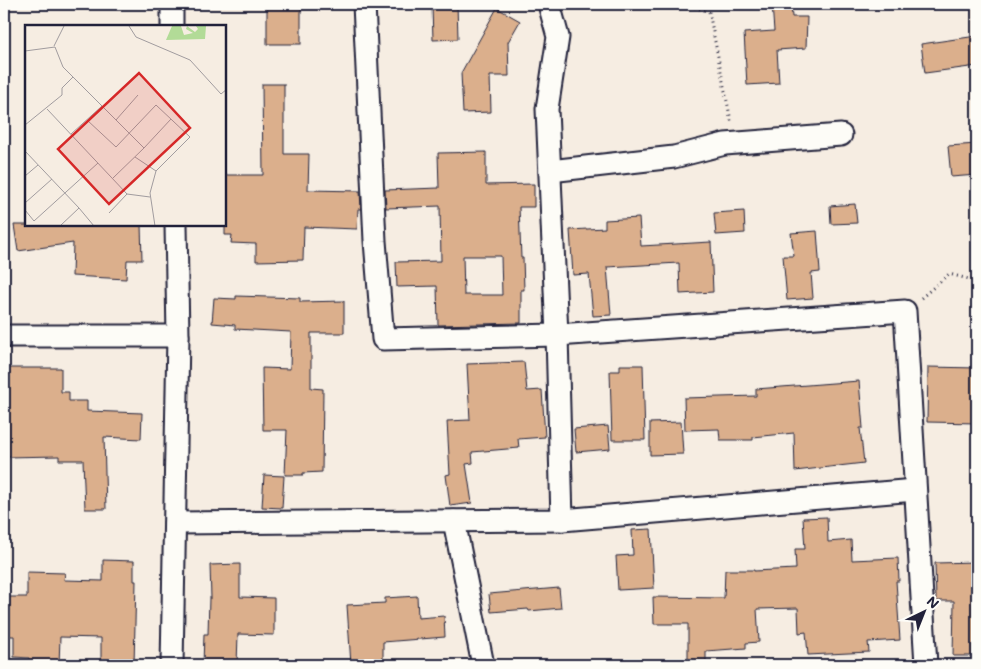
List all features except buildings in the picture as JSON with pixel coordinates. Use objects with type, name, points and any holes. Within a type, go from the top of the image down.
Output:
[{"type":"street","points":[[172,4],[172,25]]},
{"type":"street","points":[[364,4],[375,241],[383,339],[557,336],[905,312],[926,665]]},
{"type":"street","points":[[549,4],[558,36],[547,109],[557,336],[562,520]]},
{"type":"street","points":[[550,171],[674,157],[725,144],[841,135]]},
{"type":"street","points":[[172,665],[178,336],[176,226]]},
{"type":"street","points":[[4,336],[178,336]]},
{"type":"street","points":[[175,523],[562,520],[915,490]]},
{"type":"street","points":[[454,521],[483,665]]},
{"type":"path","points":[[685,4],[710,12],[736,143]]},
{"type":"path","points":[[905,312],[949,274],[977,281]]}]
